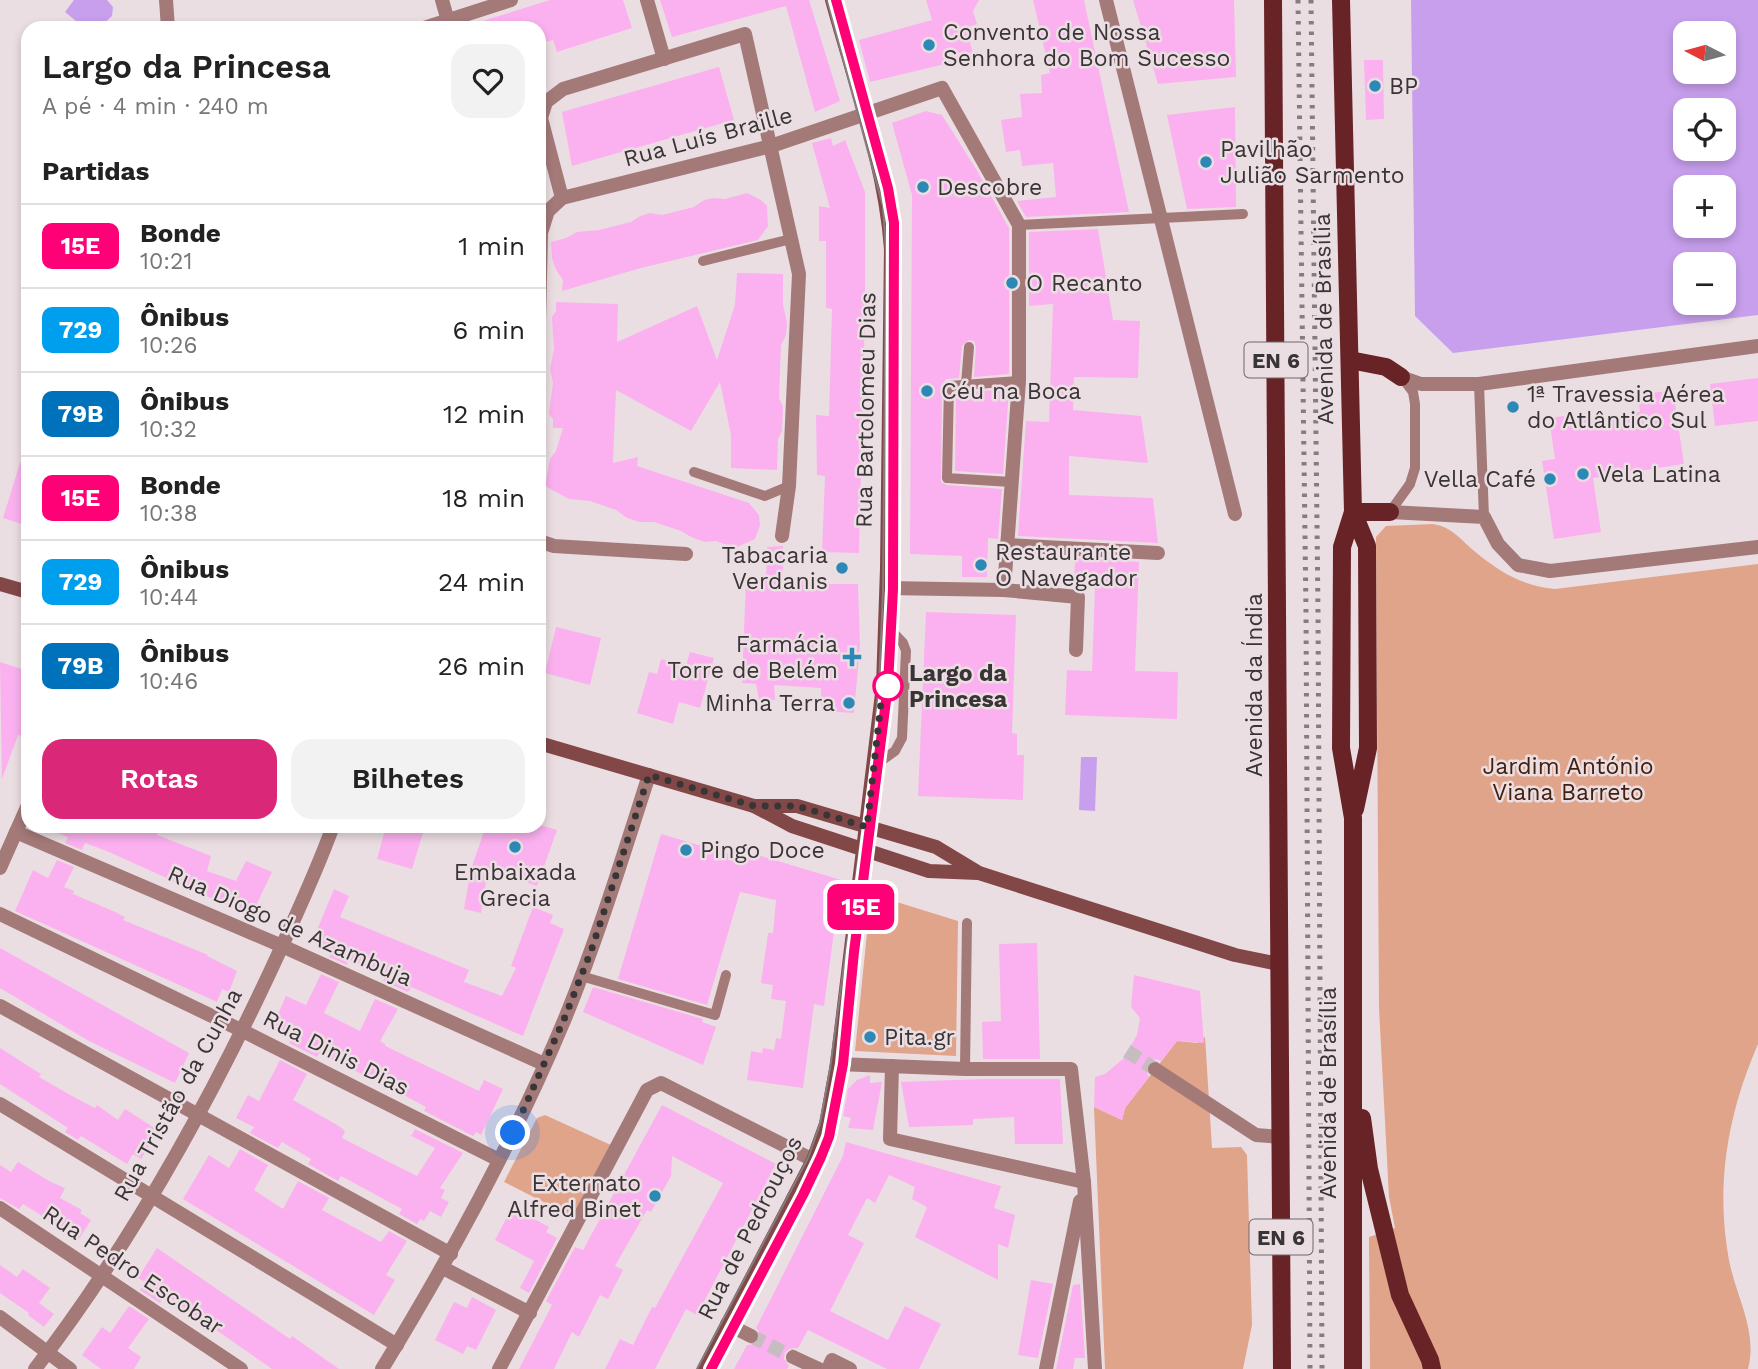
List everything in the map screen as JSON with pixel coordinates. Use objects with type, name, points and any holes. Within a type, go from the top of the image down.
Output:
[{"type":"main road","name":"Avenida da Índia","points":[[1273,0],[1282,1369]]},
{"type":"main road","name":"Avenida de Brasília","points":[[1341,0],[1353,512],[1342,547],[1341,748],[1353,818],[1353,1369]]},
{"type":"main road","points":[[1350,360],[1387,367],[1401,377]]},
{"type":"main road","name":"Avenida de Brasília","points":[[1353,512],[1367,546],[1368,721],[1368,748],[1353,818]]},
{"type":"main road","points":[[1353,512],[1390,512]]},
{"type":"main road","points":[[1352,1055],[1369,1169],[1384,1236],[1400,1295],[1432,1369]]},
{"type":"street","points":[[166,0],[168,21]]},
{"type":"street","points":[[442,0],[448,21],[511,0]]},
{"type":"street","points":[[647,0],[664,59]]},
{"type":"street","name":"Rua Bartolomeu Dias","points":[[832,0],[883,182],[891,249],[887,589],[883,685],[867,827]]},
{"type":"street","points":[[1106,0],[1235,514]]},
{"type":"street","points":[[546,102],[563,89],[745,34],[799,274],[789,486],[782,536]]},
{"type":"street","name":"Rua Luís Braille","points":[[562,198],[771,146],[942,88],[1019,225]]},
{"type":"street","points":[[546,137],[562,198],[548,211],[546,217]]},
{"type":"street","points":[[1004,590],[1019,381],[1019,225]]},
{"type":"street","points":[[1401,377],[1421,384],[1479,384],[1758,346]]},
{"type":"street","points":[[1390,512],[1484,517],[1498,544],[1518,565],[1550,571],[1758,547]]},
{"type":"street","points":[[546,543],[686,554]]},
{"type":"street","points":[[1006,545],[1158,553]]},
{"type":"street","points":[[0,584],[21,590]]},
{"type":"street","points":[[887,589],[1004,590],[1078,597],[1076,650]]},
{"type":"street","points":[[546,745],[754,806],[792,826],[929,871],[979,873]]},
{"type":"street","points":[[382,1369],[451,1254],[544,1065],[581,976],[649,775]]},
{"type":"street","points":[[754,806],[797,806],[936,847],[979,873],[1235,955],[1279,964]]},
{"type":"street","points":[[0,868],[21,821]]},
{"type":"street","points":[[867,827],[837,1064],[965,1069],[1071,1069],[1084,1182],[1096,1369]]},
{"type":"street","name":"Rua Diogo de Azambuja","points":[[16,832],[282,946],[544,1065]]},
{"type":"street","name":"Rua Tristão da Cunha","points":[[35,1369],[102,1277],[199,1114],[243,1031],[330,833]]},
{"type":"street","name":"Rua Dinis Dias","points":[[0,914],[243,1031],[499,1160]]},
{"type":"street","points":[[0,1006],[451,1254]]},
{"type":"street","name":"Rua de Pedrouços","points":[[704,1369],[813,1160],[826,1124],[837,1064]]},
{"type":"street","points":[[891,1066],[890,1139],[1084,1182]]},
{"type":"street","points":[[1155,1069],[1256,1135],[1280,1137]]},
{"type":"street","points":[[499,1369],[647,1090],[661,1083],[813,1160]]},
{"type":"street","points":[[0,1104],[397,1345]]},
{"type":"street","points":[[1046,1369],[1084,1182]]},
{"type":"street","name":"Rua Pedro Escobar","points":[[0,1208],[241,1369]]},
{"type":"street","points":[[443,1268],[530,1313]]},
{"type":"street","points":[[0,1317],[70,1369]]},
{"type":"street","points":[[727,1324],[751,1336]]},
{"type":"street","points":[[793,1357],[819,1369]]},
{"type":"street","points":[[828,1369],[832,1360],[850,1369]]},
{"type":"lane","points":[[1019,225],[1243,214]]},
{"type":"lane","points":[[703,261],[792,239]]},
{"type":"lane","points":[[966,384],[969,346]]},
{"type":"lane","points":[[1390,512],[1410,484],[1415,468],[1415,404],[1413,392],[1401,377]]},
{"type":"lane","points":[[1011,482],[947,478],[950,386],[1019,381]]},
{"type":"lane","points":[[1479,384],[1484,517]]},
{"type":"lane","points":[[694,472],[765,496],[789,486]]},
{"type":"lane","points":[[874,766],[895,751],[902,738],[906,650],[885,624]]},
{"type":"lane","points":[[965,1069],[967,923]]},
{"type":"lane","points":[[581,976],[715,1015],[726,975]]},
{"type":"green space","name":"Jardim António Viana Barreto","points":[[1433,524],[1450,530],[1501,571],[1532,585],[1555,589],[1758,564],[1758,1044],[1732,1123],[1723,1204],[1729,1260],[1750,1341],[1748,1369],[1370,1369],[1369,1237],[1395,1228],[1389,1197],[1379,1008],[1376,537],[1386,526]]},
{"type":"green space","points":[[871,894],[958,921],[956,1056],[855,1051]]},
{"type":"green space","points":[[1205,1037],[1212,1148],[1241,1147],[1247,1155],[1252,1325],[1243,1369],[1105,1369],[1094,1107],[1122,1120],[1125,1108],[1177,1041],[1197,1043]]},
{"type":"green space","points":[[545,1115],[613,1146],[573,1217],[504,1182],[537,1118]]},
{"type":"shaded area","points":[[74,0],[107,0],[113,7],[112,16],[107,21],[76,21],[65,12]]},
{"type":"shaded area","points":[[1411,0],[1758,0],[1758,315],[1453,353],[1415,316]]},
{"type":"shaded area","points":[[1081,757],[1097,757],[1095,811],[1079,810]]},
{"type":"building","points":[[550,0],[623,0],[632,28],[557,52],[553,40],[546,42],[546,21],[483,21]]},
{"type":"building","points":[[660,0],[809,0],[840,101],[815,112],[786,6],[672,37]]},
{"type":"building","name":"Convento de Nossa Senhora do Bom Sucesso","points":[[926,0],[979,0],[973,11],[977,24],[966,28],[974,57],[870,82],[859,40],[932,20]]},
{"type":"building","points":[[1033,0],[1084,0],[1129,212],[1026,217],[1017,201],[1056,197],[1053,163],[1022,166],[1020,150],[1006,152],[1001,120],[1022,117],[1020,94],[1042,93],[1041,75],[1050,73]]},
{"type":"building","points":[[1133,0],[1234,0],[1236,77],[1158,84]]},
{"type":"building","points":[[1364,60],[1383,60],[1384,119],[1366,120]]},
{"type":"building","points":[[719,67],[734,120],[572,166],[562,112]]},
{"type":"building","name":"Pavilhão Julião Sarmento","points":[[1235,107],[1236,207],[1187,209],[1167,115]]},
{"type":"building","points":[[926,111],[942,115],[1009,228],[1009,374],[974,377],[976,347],[974,341],[969,340],[962,346],[959,378],[946,379],[942,386],[941,482],[947,485],[1002,489],[998,539],[988,538],[987,577],[962,577],[962,556],[910,554],[912,195],[892,123]]},
{"type":"building","points":[[831,138],[833,146],[845,140],[865,192],[859,553],[822,552],[825,476],[817,475],[816,415],[829,416],[832,309],[826,308],[826,241],[819,241],[819,206],[830,208],[812,143]]},
{"type":"building","points":[[747,193],[767,206],[768,226],[758,240],[641,268],[562,291],[563,280],[552,258],[551,242],[577,232],[631,222],[650,213],[662,215],[694,207],[704,200],[725,199]]},
{"type":"building","points":[[1098,229],[1113,320],[1140,321],[1138,378],[1074,377],[1073,410],[1141,416],[1148,463],[1069,456],[1069,495],[1153,498],[1158,543],[1018,536],[1026,421],[1049,422],[1053,304],[1029,306],[1029,232]]},
{"type":"building","points":[[737,273],[783,274],[783,304],[787,323],[786,335],[781,345],[779,398],[783,407],[777,470],[731,468],[731,435],[720,382],[691,431],[616,390],[613,463],[638,457],[637,466],[749,503],[759,515],[760,525],[755,539],[735,548],[716,541],[705,542],[654,522],[627,518],[616,510],[590,501],[569,499],[546,487],[550,459],[556,451],[563,428],[553,428],[553,419],[549,414],[553,383],[550,369],[554,349],[552,317],[556,311],[556,302],[618,304],[617,342],[697,306],[717,360],[735,305]]},
{"type":"building","points":[[1758,378],[1758,421],[1715,426],[1710,384]]},
{"type":"building","points":[[1009,389],[1003,474],[955,471],[956,393]]},
{"type":"building","name":"Vela Latina","points":[[1673,390],[1684,464],[1593,478],[1601,532],[1554,539],[1542,461],[1555,459],[1549,418],[1585,413],[1586,420],[1640,412],[1638,395]]},
{"type":"building","points":[[21,460],[21,524],[3,518]]},
{"type":"building","points":[[783,546],[783,580],[818,580],[818,584],[858,584],[860,645],[854,713],[821,711],[821,688],[774,685],[775,700],[759,700],[756,684],[742,683],[746,581],[766,580],[767,547]]},
{"type":"building","points":[[1075,558],[1139,562],[1135,671],[1178,672],[1177,719],[1065,715],[1067,670],[1092,671],[1095,587],[1074,586]]},
{"type":"building","points":[[926,612],[1016,615],[1012,733],[1017,734],[1017,755],[1024,755],[1023,800],[918,796]]},
{"type":"building","points":[[556,627],[601,638],[590,685],[546,673]]},
{"type":"building","points":[[690,652],[714,658],[700,708],[679,702],[673,724],[637,713],[649,672],[657,674],[661,659],[686,666]]},
{"type":"building","points":[[0,662],[21,669],[21,736],[18,735],[2,779]]},
{"type":"building","name":"Embaixada Grecia","points":[[546,827],[557,830],[537,886],[488,869],[481,913],[464,909],[471,869],[484,833],[546,833]]},
{"type":"building","points":[[57,833],[158,833],[157,835],[211,856],[207,871],[236,881],[246,861],[272,872],[251,916],[109,852],[85,843],[82,850],[65,843],[68,837]]},
{"type":"building","points":[[384,833],[423,833],[412,869],[377,859]]},
{"type":"building","points":[[661,834],[743,858],[745,851],[841,880],[824,1006],[814,1004],[803,1088],[747,1080],[751,1051],[762,1053],[763,1048],[774,1050],[776,1038],[781,1039],[786,1001],[771,999],[773,985],[761,983],[768,933],[773,933],[776,900],[740,892],[707,1005],[618,979]]},
{"type":"building","points":[[57,860],[74,867],[64,887],[74,891],[73,894],[125,917],[123,920],[208,955],[237,971],[229,992],[222,989],[217,1002],[15,911],[33,870],[48,878]]},
{"type":"building","points":[[334,889],[349,896],[340,917],[469,970],[464,982],[502,996],[516,968],[511,966],[533,907],[553,915],[550,923],[564,929],[523,1036],[411,987],[408,992],[383,981],[386,975],[370,968],[349,960],[347,965],[329,957],[332,952],[317,946],[321,937],[315,935]]},
{"type":"building","points":[[1037,943],[1040,1059],[983,1059],[982,1022],[1001,1021],[999,944]]},
{"type":"building","points":[[0,948],[189,1053],[175,1083],[89,1041],[0,988]]},
{"type":"building","points":[[321,974],[339,982],[324,1013],[360,1031],[375,999],[398,1009],[380,1041],[385,1046],[479,1091],[484,1080],[503,1089],[481,1135],[476,1132],[473,1136],[424,1111],[426,1107],[398,1092],[319,1053],[317,1057],[289,1043],[291,1039],[271,1029],[286,996],[306,1005]]},
{"type":"building","points":[[1134,975],[1200,991],[1204,1043],[1177,1041],[1161,1061],[1155,1059],[1147,1063],[1145,1069],[1149,1077],[1125,1108],[1122,1120],[1094,1107],[1095,1077],[1105,1074],[1123,1059],[1137,1035],[1140,1018],[1131,1007]]},
{"type":"building","points":[[593,987],[703,1019],[702,1022],[716,1027],[703,1065],[583,1012]]},
{"type":"building","points":[[0,1048],[41,1074],[39,1077],[72,1096],[95,1108],[97,1105],[118,1120],[125,1109],[159,1131],[141,1159],[133,1154],[127,1164],[81,1136],[78,1140],[65,1132],[68,1128],[0,1084]]},
{"type":"building","points":[[280,1060],[307,1074],[293,1100],[339,1126],[345,1131],[342,1138],[389,1162],[417,1176],[435,1148],[411,1136],[415,1129],[463,1153],[440,1188],[445,1190],[441,1198],[449,1202],[441,1217],[430,1211],[424,1221],[420,1219],[417,1224],[399,1214],[402,1209],[341,1176],[338,1181],[308,1164],[311,1159],[282,1142],[278,1148],[250,1133],[254,1127],[236,1118],[248,1095],[259,1101]]},
{"type":"building","points":[[870,1075],[870,1083],[882,1082],[873,1130],[848,1128],[851,1118],[843,1116],[848,1089],[857,1080]]},
{"type":"building","points":[[1060,1079],[1063,1144],[1015,1144],[1014,1117],[973,1119],[973,1125],[909,1127],[901,1082]]},
{"type":"building","points":[[662,1105],[776,1164],[697,1315],[686,1309],[655,1369],[605,1369],[620,1339],[633,1345],[723,1183],[672,1156],[671,1176],[651,1212],[647,1210],[615,1266],[623,1270],[608,1299],[600,1295],[579,1337],[572,1332],[554,1369],[519,1369],[552,1305],[546,1301],[575,1247],[583,1250]]},
{"type":"building","points":[[846,1142],[1001,1186],[994,1208],[1015,1215],[1008,1248],[998,1244],[998,1280],[915,1237],[927,1207],[912,1199],[915,1187],[889,1175],[875,1203],[867,1198],[848,1235],[864,1243],[830,1311],[888,1340],[905,1306],[941,1324],[919,1369],[887,1369],[808,1330],[798,1348],[785,1352],[784,1359],[789,1366],[787,1369],[734,1369],[747,1345],[756,1344],[760,1340],[756,1328],[843,1156]]},
{"type":"building","points":[[240,1149],[268,1165],[254,1190],[283,1209],[298,1181],[329,1198],[322,1210],[381,1242],[389,1231],[407,1241],[386,1275],[395,1280],[374,1315],[183,1199],[209,1155],[229,1168]]},
{"type":"building","points":[[18,1162],[65,1188],[60,1198],[82,1210],[80,1213],[91,1220],[79,1239],[23,1204],[19,1209],[0,1198],[0,1165],[11,1172]]},
{"type":"building","points":[[512,1207],[549,1227],[546,1232],[557,1238],[529,1293],[520,1288],[534,1261],[495,1240]]},
{"type":"building","points":[[157,1248],[290,1339],[292,1336],[339,1369],[272,1369],[166,1295],[160,1303],[140,1290],[145,1282],[138,1278]]},
{"type":"building","points":[[0,1265],[17,1277],[23,1269],[50,1288],[39,1303],[54,1314],[44,1327],[0,1293]]},
{"type":"building","points":[[1031,1280],[1053,1284],[1038,1358],[1018,1355]]},
{"type":"building","points":[[1080,1284],[1085,1358],[1075,1358],[1073,1369],[1056,1369],[1073,1285]]},
{"type":"building","points":[[472,1297],[496,1310],[476,1350],[467,1346],[463,1354],[435,1340],[454,1302],[467,1308]]},
{"type":"building","points":[[129,1306],[149,1319],[128,1348],[141,1357],[134,1369],[101,1369],[82,1355],[102,1327],[110,1333]]},
{"type":"tunnel","points":[[1127,1051],[1155,1069]]},
{"type":"tunnel","points":[[751,1336],[793,1357]]},
{"type":"tram line","points":[[697,1369],[808,1158],[820,1124],[830,1069],[872,756],[879,684],[883,592],[886,250],[883,206],[827,0]]},
{"type":"tram line","name":"15E","points":[[711,1369],[803,1195],[829,1137],[843,1064],[854,952],[888,685],[893,589],[896,249],[888,188],[836,0]]},
{"type":"tram line","points":[[711,1369],[803,1196],[829,1137],[843,1064],[852,969]]},
{"type":"railway","points":[[1298,0],[1306,612],[1310,1369]]},
{"type":"railway","points":[[1311,0],[1322,1369]]},
{"type":"place","name":"Convento de Nossa Senhora do Bom Sucesso","points":[[929,45]]},
{"type":"place","name":"BP","points":[[1375,86]]},
{"type":"place","name":"Pavilhão Julião Sarmento","points":[[1206,162]]},
{"type":"place","name":"Descobre","points":[[923,187]]},
{"type":"place","name":"O Recanto","points":[[1012,283]]},
{"type":"place","name":"Céu na Boca","points":[[927,391]]},
{"type":"place","name":"1ª Travessia Aérea do Atlântico Sul","points":[[1513,407]]},
{"type":"place","name":"Vela Latina","points":[[1583,474]]},
{"type":"place","name":"Vella Café","points":[[1550,479]]},
{"type":"place","name":"Restaurante O Navegador","points":[[981,565]]},
{"type":"place","name":"Tabacaria Verdanis","points":[[842,568]]},
{"type":"place","name":"Farmácia Torre de Belém","points":[[852,657]]},
{"type":"place","name":"Largo da Princesa","points":[[888,686]]},
{"type":"place","name":"Minha Terra","points":[[849,703]]},
{"type":"place","name":"Embaixada Grecia","points":[[515,847]]},
{"type":"place","name":"Pingo Doce","points":[[686,850]]},
{"type":"place","name":"Pita.gr","points":[[870,1037]]},
{"type":"place","name":"Externato Alfred Binet","points":[[655,1196]]},
{"type":"route","points":[[513,1133],[565,1017],[591,951],[649,775],[754,806],[797,806],[867,827],[883,685],[888,686]]}]
